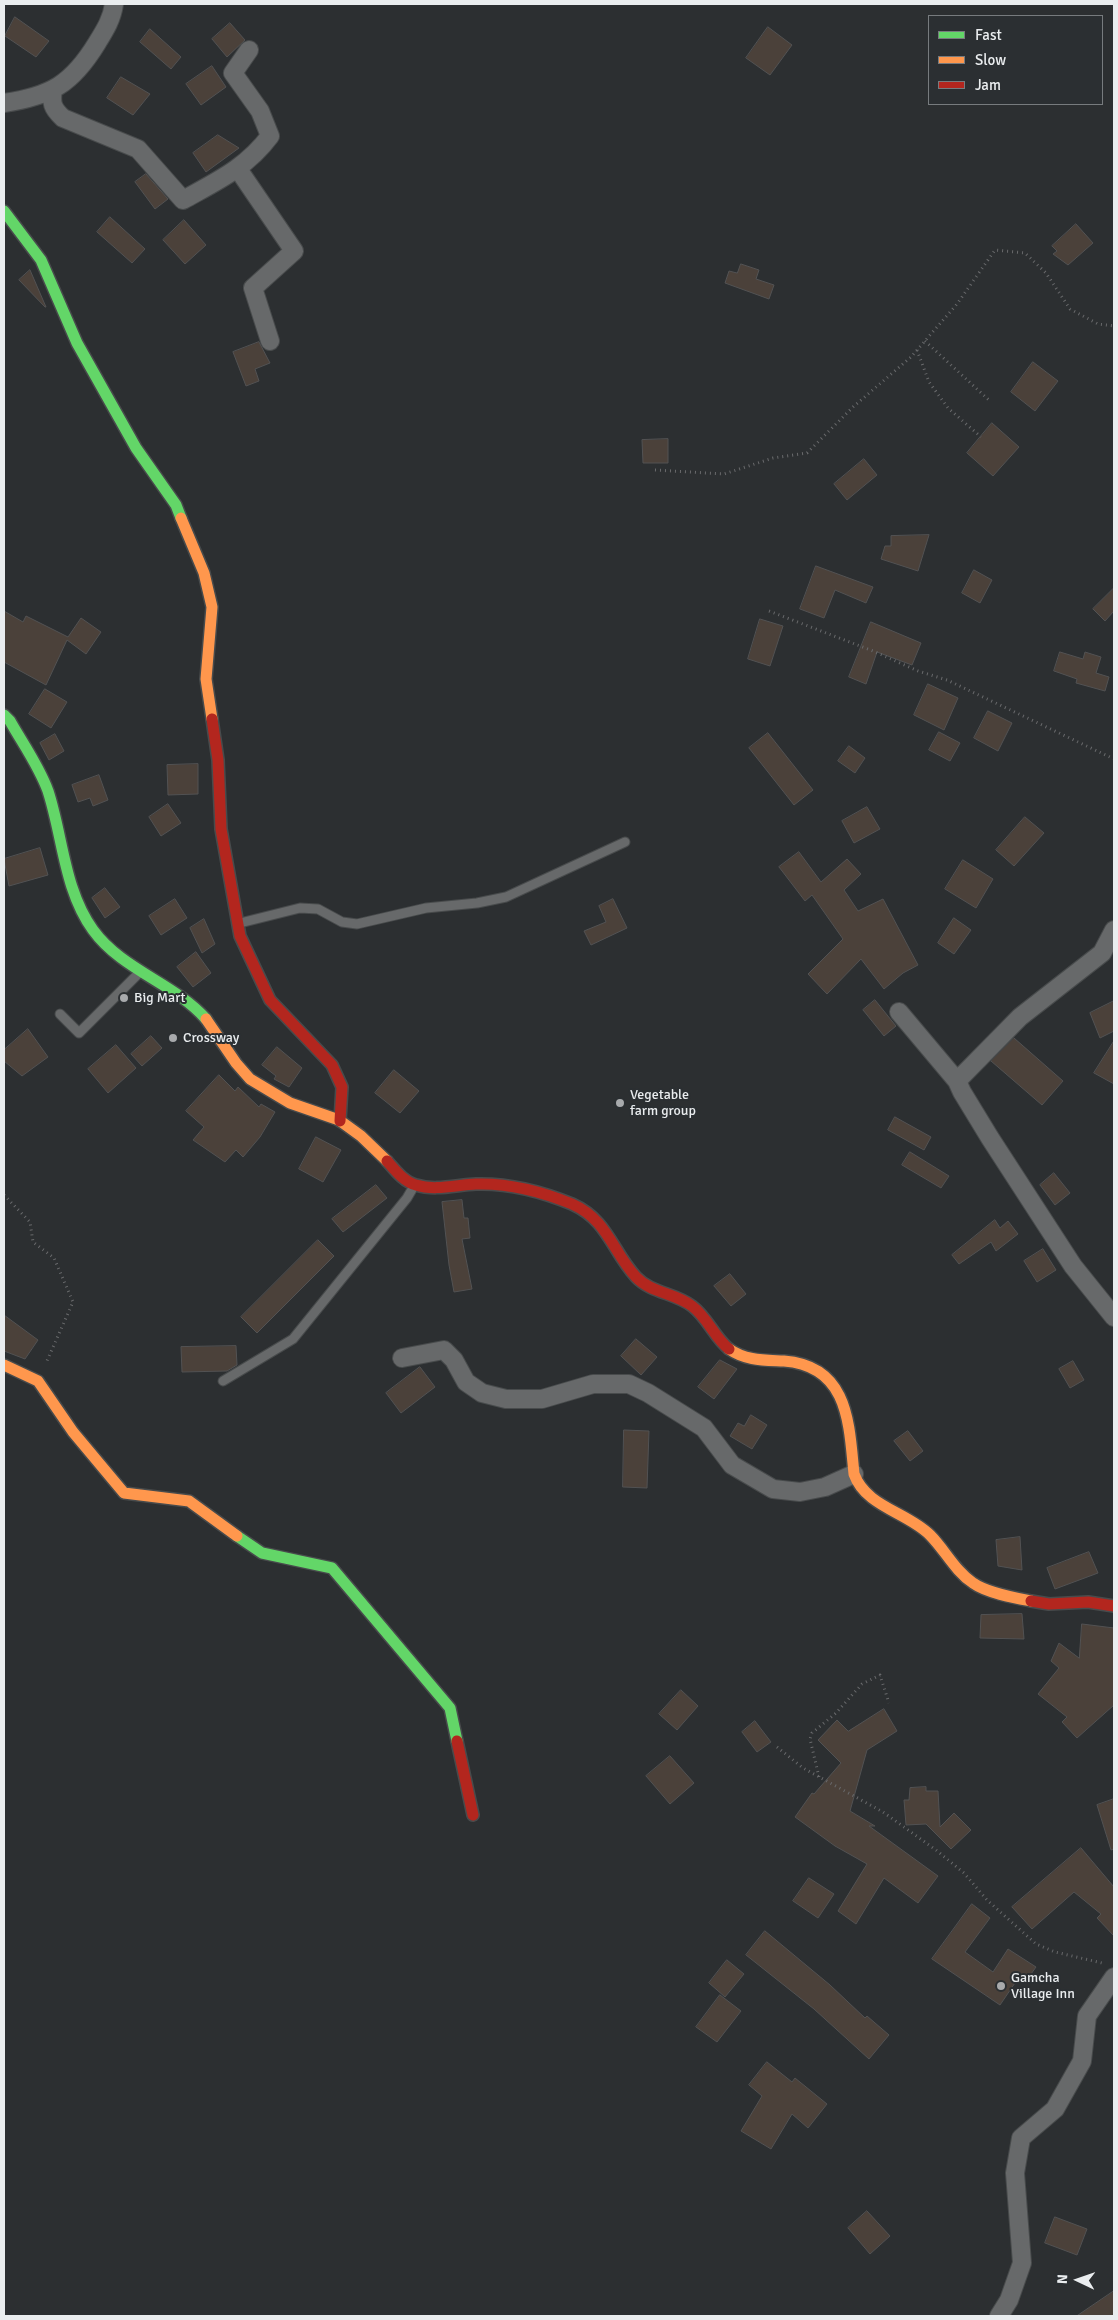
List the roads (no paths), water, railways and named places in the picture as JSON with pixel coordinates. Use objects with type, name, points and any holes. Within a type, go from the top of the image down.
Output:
[{"type":"street","points":[[4,103],[28,99],[66,82],[89,55],[108,25],[114,4]]},
{"type":"street","points":[[53,89],[51,102],[54,110],[63,118],[138,149],[183,200],[238,169],[258,152],[270,136],[260,111],[232,74],[249,50]]},
{"type":"street","points":[[238,169],[294,251],[253,288],[270,341]]},
{"type":"street","points":[[4,212],[42,260],[77,343],[136,448],[176,505],[204,573],[212,608],[206,679],[218,760],[221,829],[237,924],[240,936],[270,1000],[332,1065],[342,1087],[340,1121]]},
{"type":"street","points":[[4,715],[10,721],[47,789],[66,874],[85,918],[97,934],[113,950],[199,1010],[217,1032],[236,1065],[251,1080],[272,1095],[301,1108],[340,1121],[381,1154],[411,1184],[440,1187],[479,1184],[516,1187],[584,1210],[598,1221],[636,1278],[651,1290],[688,1303],[701,1314],[728,1349],[756,1361],[783,1360],[801,1362],[811,1366],[831,1382],[848,1412],[854,1474],[857,1482],[878,1504],[911,1519],[930,1535],[963,1576],[975,1585],[1015,1598],[1050,1604],[1088,1602],[1114,1606]]},
{"type":"street","points":[[957,1081],[1020,1017],[1102,953],[1114,930]]},
{"type":"street","points":[[899,1012],[957,1081],[990,1138],[1073,1266],[1114,1318]]},
{"type":"street","points":[[402,1358],[444,1350],[454,1360],[466,1382],[482,1393],[506,1399],[542,1399],[593,1384],[628,1384],[648,1393],[704,1428],[732,1465],[773,1489],[800,1492],[825,1487],[854,1474]]},
{"type":"street","points":[[4,1365],[38,1381],[73,1432],[124,1493],[189,1501],[262,1553],[332,1568],[450,1708],[473,1815]]},
{"type":"street","points":[[999,2316],[1009,2300],[1022,2263],[1016,2173],[1021,2138],[1055,2108],[1082,2061],[1087,2016],[1109,1970]]},
{"type":"lane","points":[[237,924],[300,908],[318,909],[342,922],[357,924],[426,908],[478,903],[506,897],[625,842]]},
{"type":"lane","points":[[60,1014],[79,1033],[142,971]]},
{"type":"lane","points":[[223,1381],[293,1339],[407,1198],[414,1185]]},
{"type":"place","name":"Big Mart","points":[[124,998]]},
{"type":"place","name":"Crossway","points":[[173,1038]]},
{"type":"place","name":"Vegetable farm group","points":[[620,1103]]},
{"type":"place","name":"Gamcha Village Inn","points":[[1001,1986]]}]
